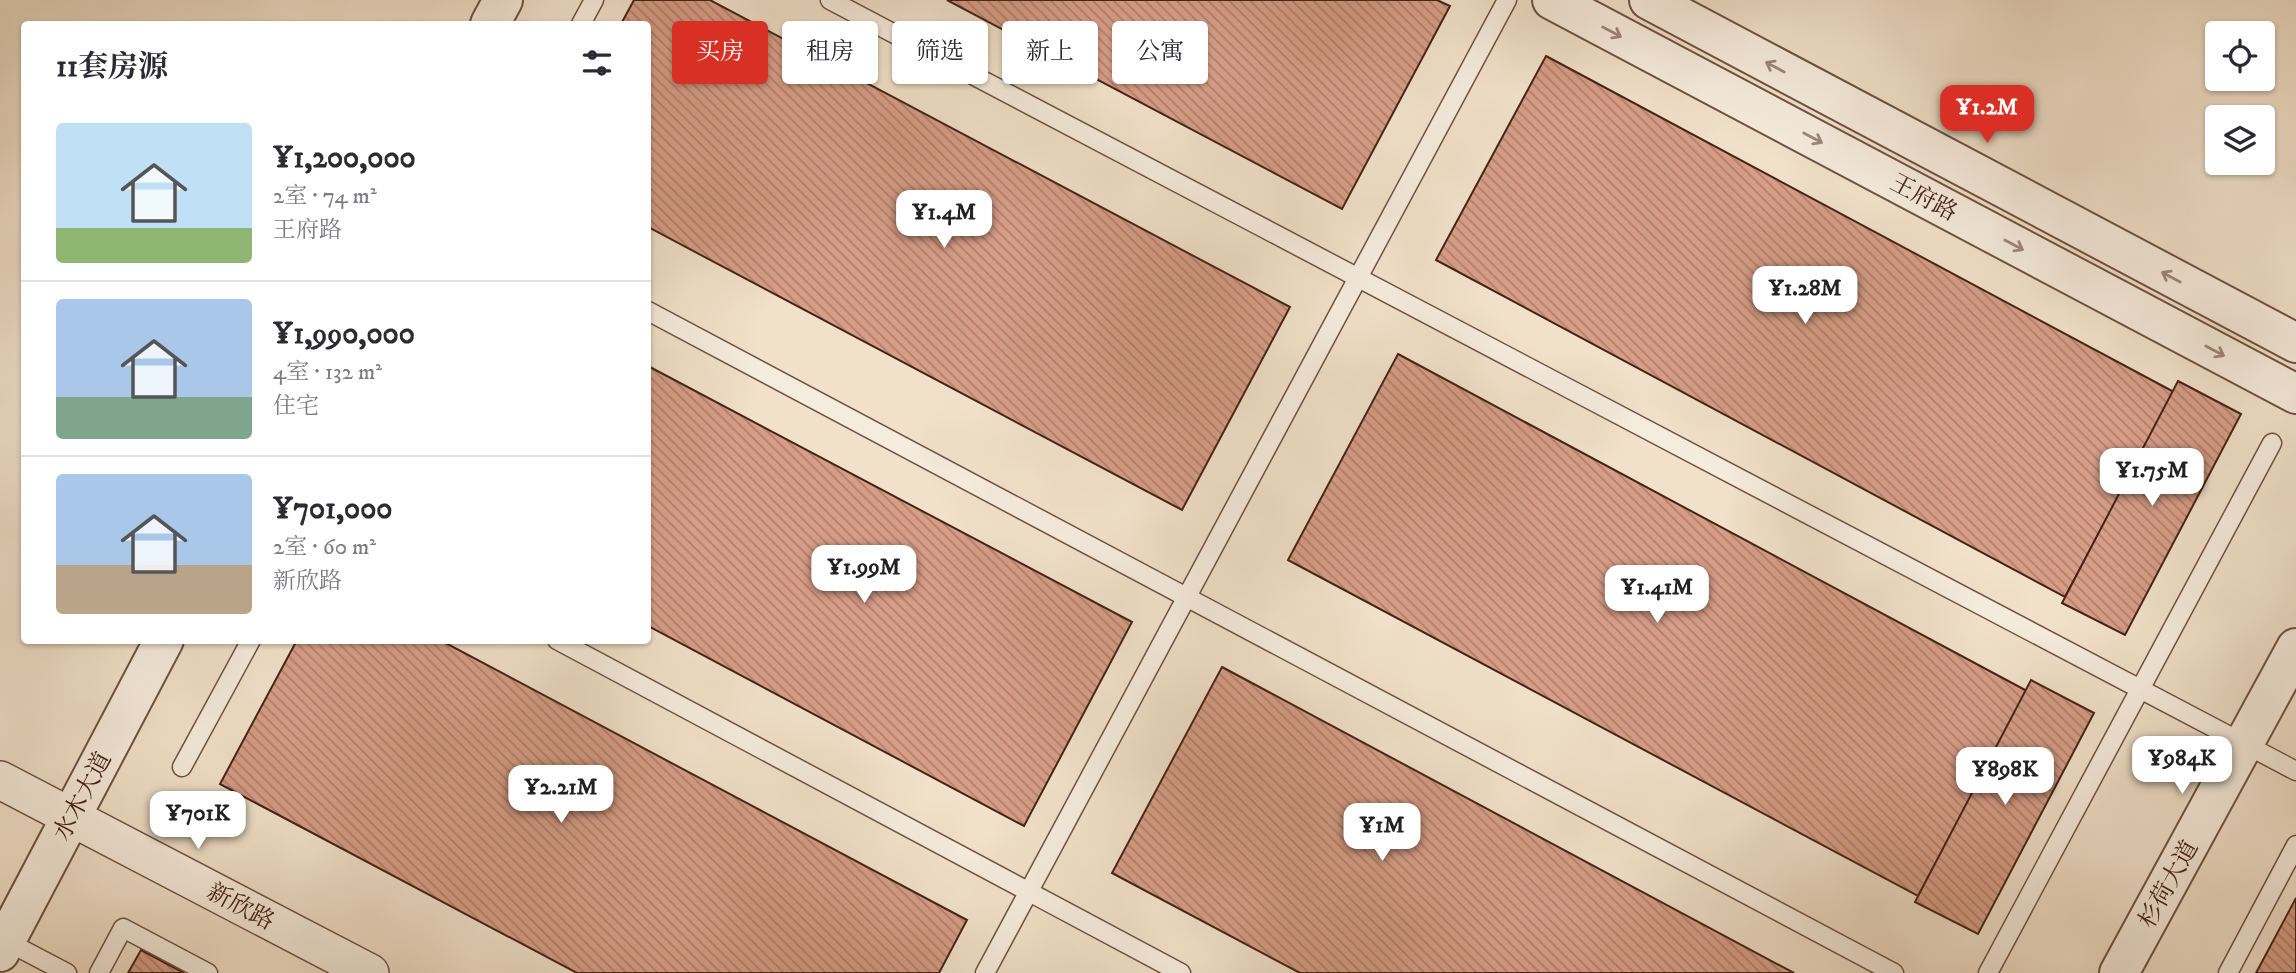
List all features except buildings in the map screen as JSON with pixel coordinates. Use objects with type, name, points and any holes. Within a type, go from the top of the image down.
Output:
[{"type":"street","points":[[492,21],[503,0]]},
{"type":"street","name":"王府路","points":[[1552,0],[2296,394]]},
{"type":"street","name":"王府路","points":[[1649,0],[2296,343]]},
{"type":"street","name":"水木大道","points":[[3,946],[162,644]]},
{"type":"street","name":"杉荷大道","points":[[2119,973],[2296,648]]},
{"type":"street","name":"新欣路","points":[[0,780],[370,973]]},
{"type":"lane","points":[[583,21],[594,0]]},
{"type":"lane","points":[[830,0],[2296,771]]},
{"type":"lane","points":[[985,973],[1507,0]]},
{"type":"lane","points":[[651,313],[1894,973]]},
{"type":"lane","points":[[1987,973],[2272,443]]},
{"type":"lane","points":[[182,767],[249,644]]},
{"type":"lane","points":[[564,644],[1181,973]]},
{"type":"lane","points":[[2228,973],[2296,845]]},
{"type":"lane","points":[[99,973],[123,928],[208,973]]},
{"type":"lane","points":[[3,946],[67,973]]}]
